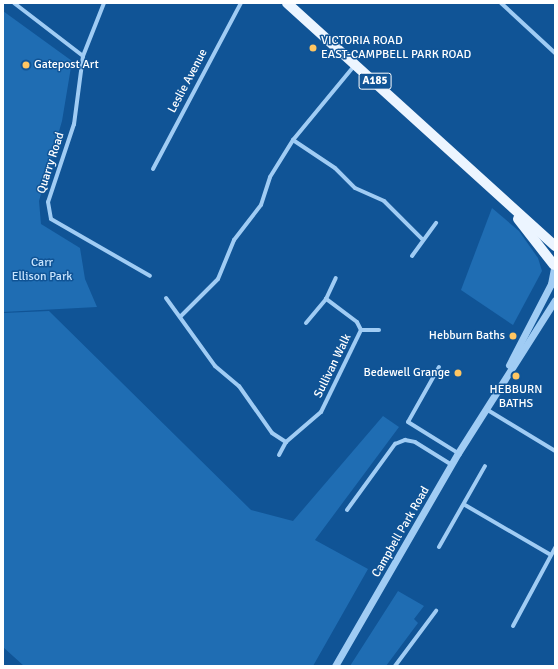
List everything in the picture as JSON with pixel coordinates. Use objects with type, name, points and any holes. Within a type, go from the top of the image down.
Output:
[{"type":"main road","name":"A185","points":[[287,3],[463,160],[555,246]]},
{"type":"main road","name":"A185","points":[[463,160],[539,242],[554,268]]},
{"type":"street","points":[[14,3],[83,56]]},
{"type":"street","name":"Quarry Road","points":[[104,3],[83,56],[74,124],[48,202],[51,219],[150,276]]},
{"type":"street","name":"Leslie Avenue","points":[[153,169],[241,3]]},
{"type":"street","points":[[501,3],[555,53]]},
{"type":"street","points":[[182,316],[218,279],[234,240],[261,205],[270,177],[293,140],[356,64]]},
{"type":"street","points":[[293,140],[335,168],[355,188],[384,202],[422,239]]},
{"type":"street","points":[[412,256],[422,239],[436,223]]},
{"type":"street","name":"Campbell Park Road","points":[[486,409],[551,284],[554,268]]},
{"type":"street","points":[[306,323],[326,299],[336,278]]},
{"type":"street","points":[[166,298],[182,316],[215,366],[239,386],[272,433],[286,442]]},
{"type":"street","name":"Sullivan Walk","points":[[279,456],[286,442],[321,412],[361,330],[357,322],[326,299]]},
{"type":"street","name":"Campbell Park Road","points":[[335,666],[458,453],[555,300]]},
{"type":"street","points":[[361,330],[379,330]]},
{"type":"street","points":[[439,367],[408,422],[458,453]]},
{"type":"street","points":[[486,409],[555,451]]},
{"type":"street","points":[[347,510],[395,444],[405,440],[415,442],[452,465]]},
{"type":"street","points":[[439,547],[465,505],[485,466]]},
{"type":"street","points":[[465,505],[551,554]]},
{"type":"street","points":[[513,626],[555,548]]},
{"type":"street","points":[[395,666],[436,611]]},
{"type":"green space","name":"Carr Ellison Park","points":[[3,11],[72,61],[62,121],[39,201],[41,224],[80,248],[85,279],[97,307],[3,312]]},
{"type":"green space","points":[[492,208],[519,231],[538,258],[542,271],[513,325],[461,290]]},
{"type":"green space","points":[[49,311],[251,510],[293,521],[383,416],[399,427],[315,540],[368,569],[313,666],[24,666],[3,647],[3,313]]},
{"type":"green space","points":[[398,591],[424,606],[414,619],[418,623],[386,666],[350,666]]},
{"type":"place","name":"VICTORIA ROAD EAST-CAMPBELL PARK ROAD","points":[[313,48]]},
{"type":"place","name":"Gatepost Art","points":[[26,65]]},
{"type":"place","name":"Hebburn Baths","points":[[513,336]]},
{"type":"place","name":"Bedewell Grange","points":[[458,373]]},
{"type":"place","name":"HEBBURN BATHS","points":[[516,376]]}]
